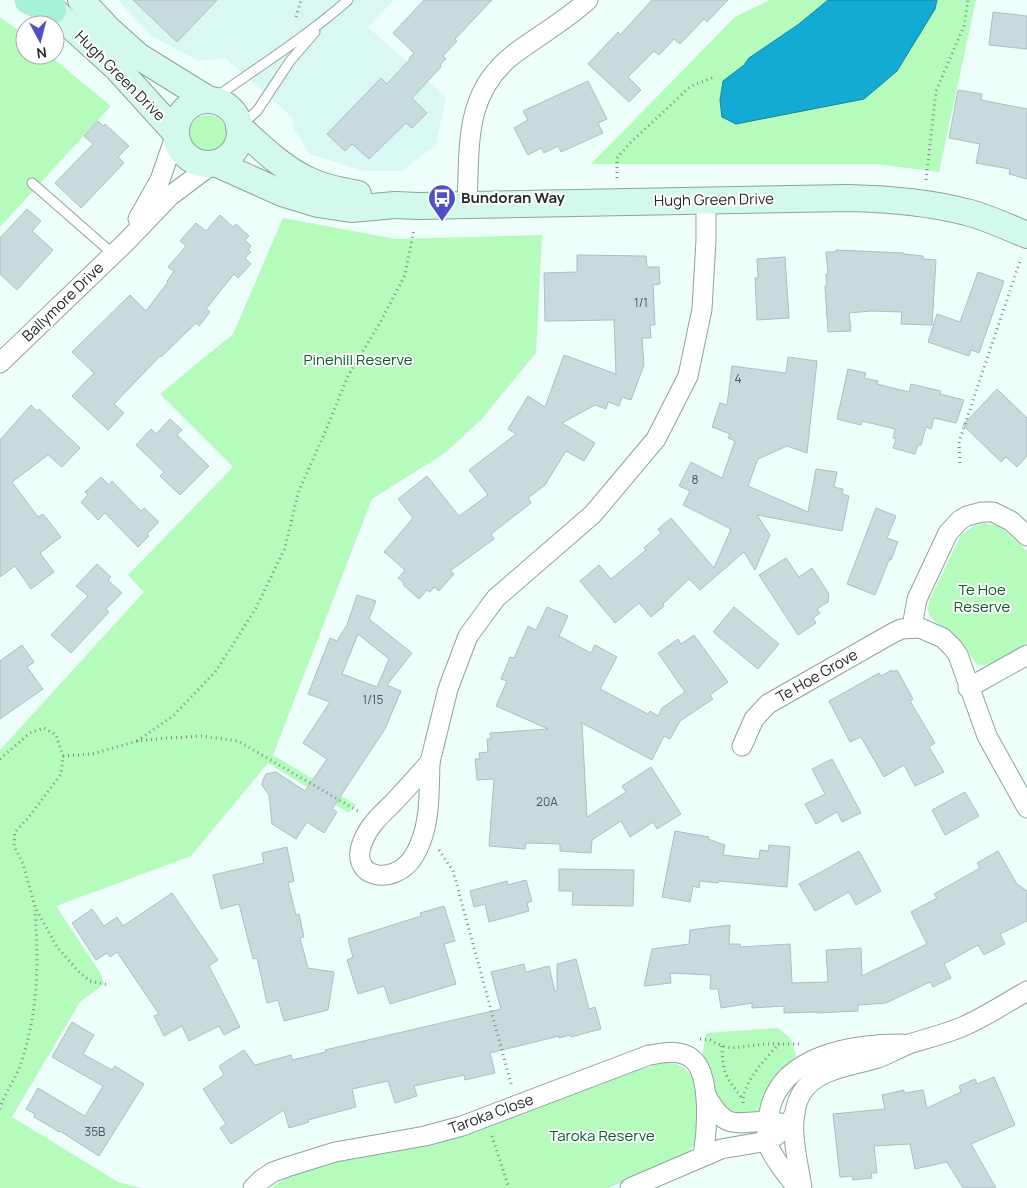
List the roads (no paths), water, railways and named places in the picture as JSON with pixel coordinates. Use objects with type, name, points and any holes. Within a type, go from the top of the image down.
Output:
[{"type":"main road","name":"Hugh Green Drive","points":[[81,0],[109,30],[138,56],[211,100]]},
{"type":"main road","name":"Hugh Green Drive","points":[[41,3],[118,69],[176,133]]},
{"type":"main road","points":[[211,100],[222,103],[236,117],[239,127],[239,138],[232,152],[225,159],[214,163],[196,162],[186,155],[179,145],[176,133],[178,121],[188,107],[198,102],[211,100]]},
{"type":"main road","name":"Hugh Green Drive","points":[[239,127],[285,166],[310,181],[327,188],[407,205]]},
{"type":"main road","name":"Hugh Green Drive","points":[[214,163],[282,193],[318,204],[351,208],[407,205],[886,198],[924,203],[967,212],[1025,242]]},
{"type":"street","points":[[467,204],[472,118],[484,88],[502,64],[588,0]]},
{"type":"street","name":"Ballymore Drive","points":[[119,248],[160,180],[176,133]]},
{"type":"street","name":"Ballymore Drive","points":[[0,363],[170,196],[214,163]]},
{"type":"street","points":[[430,762],[375,821],[362,842],[361,862],[370,873],[378,875],[394,874],[407,865],[414,855],[428,817],[430,762],[448,690],[468,636],[496,598],[593,514],[656,439],[688,376],[702,310],[706,200]]},
{"type":"street","points":[[1027,536],[1011,521],[993,512],[982,512],[966,516],[960,520],[948,533],[917,599],[912,628],[920,628],[936,634],[949,642],[958,655],[968,688],[987,736],[1027,808]]},
{"type":"street","name":"Te Hoe Grove","points":[[742,746],[754,719],[768,704],[891,634],[901,629],[912,628]]},
{"type":"street","points":[[968,688],[1027,655]]},
{"type":"street","points":[[802,1188],[792,1126],[797,1103],[810,1083],[822,1075],[858,1062],[877,1058],[909,1044],[929,1039],[966,1025],[1027,992]]},
{"type":"street","points":[[797,1188],[784,1171],[767,1141],[768,1121],[773,1099],[788,1076],[809,1061],[875,1044],[909,1044]]},
{"type":"street","name":"Taroka Close","points":[[254,1188],[261,1180],[273,1172],[303,1162],[335,1152],[424,1136],[486,1118],[649,1055],[662,1053],[684,1054],[697,1063],[700,1070],[705,1094],[707,1127],[703,1156]]},
{"type":"street","name":"Taroka Close","points":[[705,1094],[712,1106],[726,1120],[743,1124],[768,1121],[792,1126]]},
{"type":"street","points":[[630,1188],[720,1149],[767,1141],[792,1126]]},
{"type":"lane","points":[[211,100],[321,24],[348,0]]},
{"type":"lane","points":[[239,127],[257,111],[290,62],[321,24]]},
{"type":"lane","points":[[32,183],[119,248]]},
{"type":"water","points":[[828,0],[937,0],[935,9],[897,71],[864,99],[736,124],[722,117],[720,100],[723,81],[744,65],[749,58],[799,24]]},
{"type":"place","name":"Bundoran Way","points":[[442,222]]},
{"type":"park label","name":"Pinehill Reserve","points":[[358,360]]},
{"type":"park label","name":"Te Hoe Reserve","points":[[982,598]]},
{"type":"park label","name":"Taroka Reserve","points":[[602,1136]]}]
